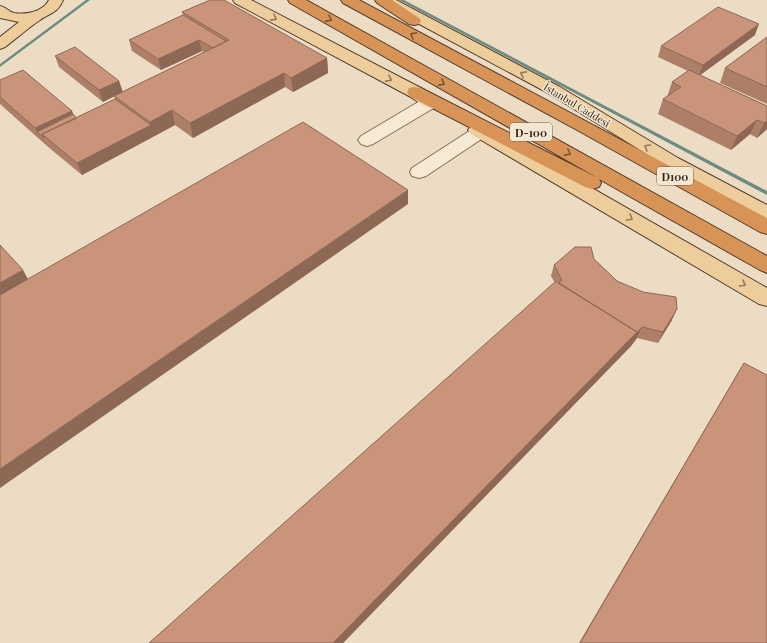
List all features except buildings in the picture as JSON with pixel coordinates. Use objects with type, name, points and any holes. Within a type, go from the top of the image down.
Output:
[{"type":"highway","name":"D-100","points":[[295,0],[767,265]]},
{"type":"highway","name":"D-100","points":[[348,0],[583,126]]},
{"type":"highway","points":[[383,0],[583,126]]},
{"type":"highway","points":[[423,97],[767,273]]},
{"type":"highway","name":"D100","points":[[583,126],[767,227]]},
{"type":"main road","points":[[0,44],[54,4],[68,0]]},
{"type":"main road","points":[[240,0],[423,97],[480,132],[767,298]]},
{"type":"main road","name":"İstanbul Caddesi","points":[[383,0],[554,90],[672,162],[767,213]]},
{"type":"main road","points":[[2,4],[2,13],[12,17],[36,16]]},
{"type":"lane","points":[[367,140],[423,97]]},
{"type":"lane","points":[[419,172],[480,132]]},
{"type":"waterway","points":[[0,66],[88,0]]},
{"type":"waterway","points":[[401,0],[767,193]]}]
